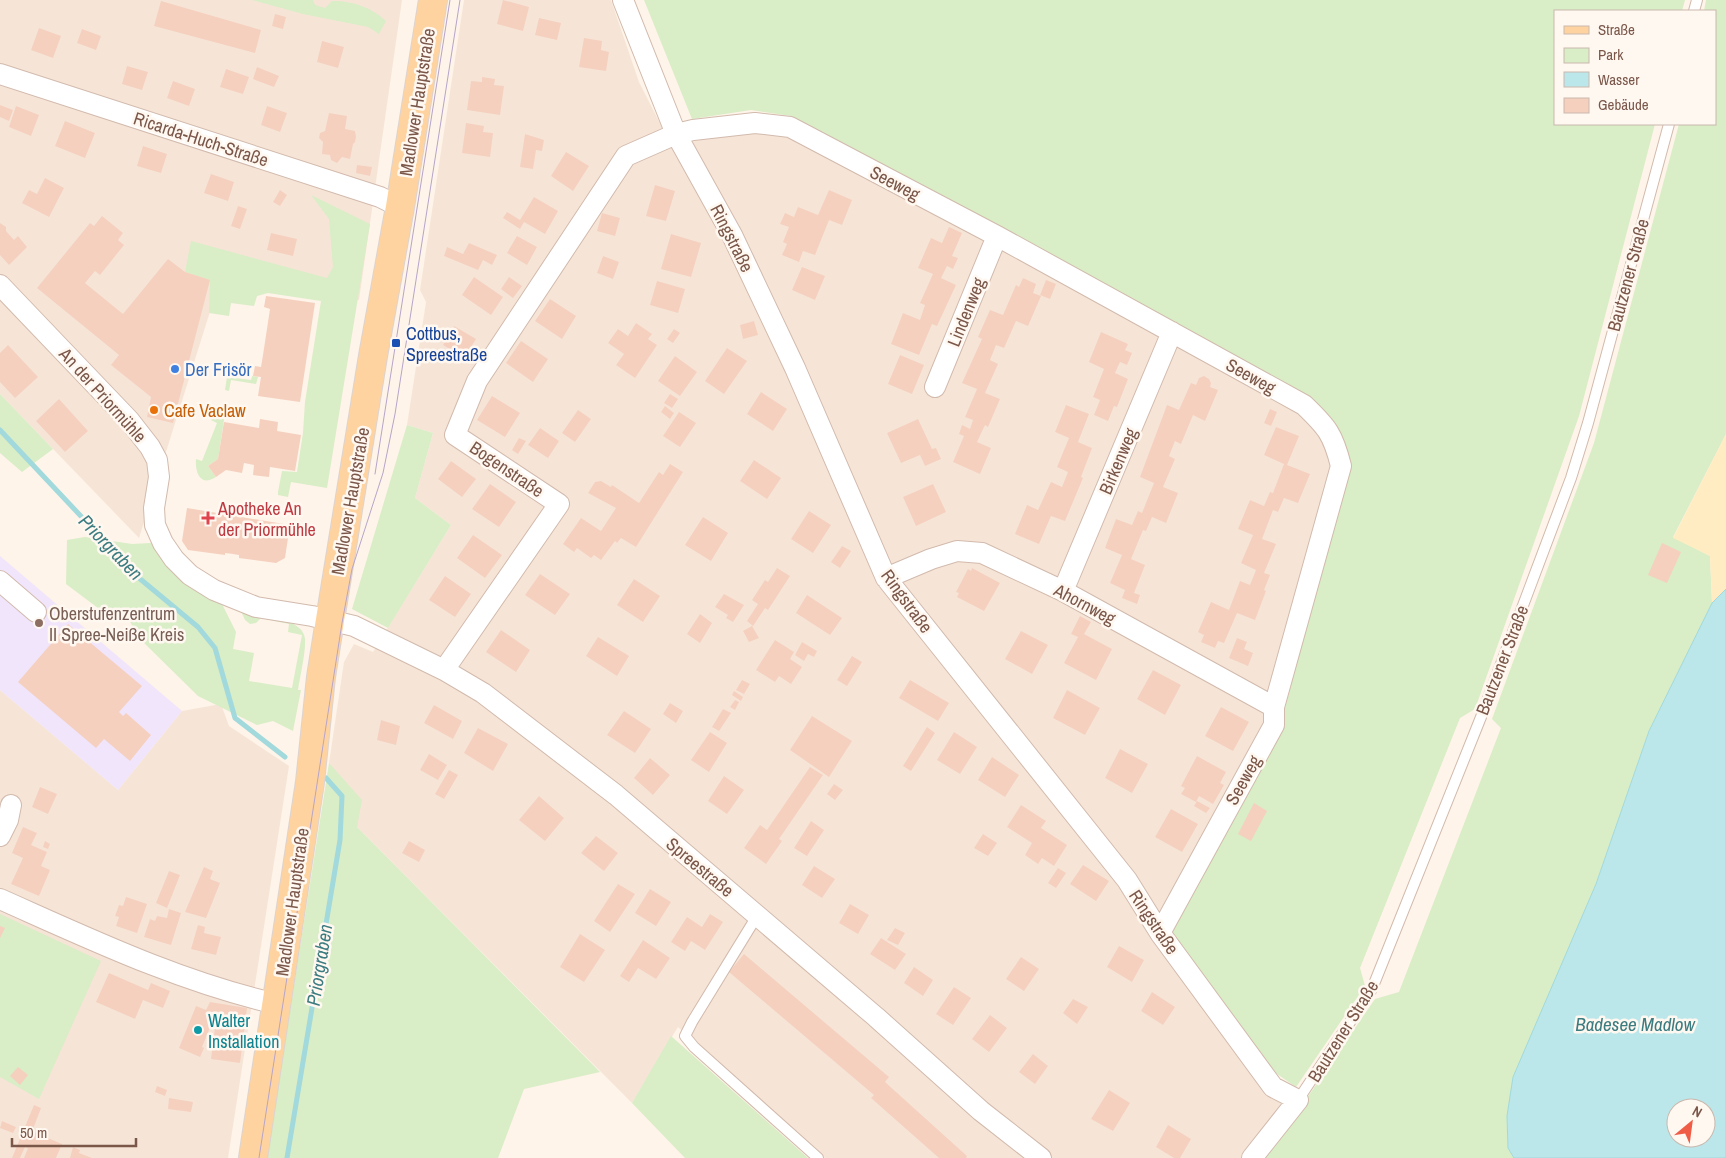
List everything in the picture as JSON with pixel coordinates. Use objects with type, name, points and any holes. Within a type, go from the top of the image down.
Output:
[{"type":"main road","name":"Madlower Hauptstraße","points":[[253,1158],[310,782],[321,678],[330,620],[433,0]]},
{"type":"street","name":"Ringstraße","points":[[623,0],[676,134],[732,235],[795,368],[886,578],[1127,880],[1160,933],[1273,1087],[1298,1100]]},
{"type":"street","name":"Ricarda-Huch-Straße","points":[[0,74],[380,197],[400,207]]},
{"type":"street","name":"Seeweg","points":[[676,134],[692,130],[755,123],[790,127],[997,236],[1304,405],[1324,424],[1335,443],[1341,466],[1274,707],[1274,725],[1160,933]]},
{"type":"street","name":"Bogenstraße","points":[[444,670],[559,504],[455,435],[477,380],[626,156],[676,134]]},
{"type":"street","name":"Lindenweg","points":[[935,387],[997,236]]},
{"type":"street","name":"An der Priormühle","points":[[0,285],[129,420],[150,447],[157,460],[158,477],[154,508],[155,525],[162,543],[174,559],[190,575],[229,598],[256,607],[330,620]]},
{"type":"street","name":"Birkenweg","points":[[1063,591],[1172,332]]},
{"type":"street","name":"Ahornweg","points":[[886,578],[931,559],[957,551],[982,553],[1063,591],[1274,707]]},
{"type":"street","points":[[0,581],[36,612]]},
{"type":"street","name":"Spreestraße","points":[[330,620],[354,626],[444,670],[484,693],[605,787],[876,1017],[981,1111],[1041,1158]]},
{"type":"street","points":[[0,836],[8,820],[11,805]]},
{"type":"street","points":[[0,899],[123,954],[169,972],[257,1000],[277,1004]]},
{"type":"street","name":"Bautzener Straße","points":[[1252,1158],[1298,1100]]},
{"type":"lane","name":"Bautzener Straße","points":[[1298,1100],[1372,989],[1491,691],[1574,469],[1669,125]]},
{"type":"lane","points":[[757,916],[685,1036],[694,1047],[818,1158]]},
{"type":"shaded area","points":[[0,0],[402,0],[359,300],[224,267],[139,538],[0,394]]},
{"type":"shaded area","points":[[464,0],[611,0],[639,82],[672,147],[715,136],[757,132],[791,137],[1301,409],[1319,429],[1333,467],[1265,722],[1150,936],[1262,1090],[1283,1105],[1241,1158],[825,1158],[678,1027],[632,1103],[357,827],[329,763],[344,662],[354,644],[373,652],[451,525],[415,498],[433,433],[407,425],[426,302],[420,290]]},
{"type":"shaded area","name":"Oberstufenzentrum II Spree-Neiße Kreis","points":[[0,556],[182,711],[118,790],[0,690]]},
{"type":"shaded area","points":[[0,690],[118,790],[182,711],[221,704],[229,726],[289,766],[228,1158],[0,1158]]},
{"type":"green space","points":[[252,0],[313,0],[315,5],[325,8],[332,1],[354,3],[375,12],[386,21],[379,34],[368,27],[303,14]]},
{"type":"green space","points":[[644,0],[1685,0],[1682,10],[1554,10],[1554,125],[1655,125],[1579,416],[1475,709],[1460,718],[1360,968],[1365,986],[1296,1087],[1277,1074],[1170,935],[1283,729],[1285,708],[1349,467],[1309,397],[791,116],[751,110],[692,119]]},
{"type":"green space","points":[[1706,0],[1726,0],[1726,434],[1673,537],[1710,556],[1712,603],[1649,731],[1596,884],[1507,1116],[1508,1148],[1514,1158],[1259,1158],[1309,1095],[1375,999],[1399,992],[1501,728],[1492,719],[1594,443],[1679,125],[1716,125],[1716,10],[1704,10]]},
{"type":"green space","points":[[311,195],[370,224],[327,488],[291,482],[288,497],[278,495],[278,492],[282,471],[297,472],[303,433],[305,402],[321,301],[268,293],[257,296],[254,306],[231,303],[229,316],[209,313],[210,280],[185,272],[191,241],[327,278],[333,267],[329,219]]},
{"type":"green space","points":[[252,376],[258,377],[256,384],[231,380],[229,391],[225,390],[227,377],[251,380]]},
{"type":"green space","points":[[0,394],[53,449],[22,472],[0,453]]},
{"type":"green space","points":[[226,407],[218,459],[208,466],[216,477],[211,480],[202,479],[196,469],[196,459],[202,461],[217,423],[211,420],[217,409]]},
{"type":"green space","points":[[407,425],[433,433],[415,498],[451,525],[388,628],[352,609]]},
{"type":"green space","points":[[85,537],[132,544],[151,543],[167,564],[221,602],[236,632],[233,649],[254,653],[249,681],[292,688],[302,635],[288,632],[289,624],[261,618],[256,623],[250,624],[245,620],[241,611],[279,618],[297,626],[303,632],[305,644],[298,690],[301,690],[293,731],[273,721],[257,725],[198,696],[139,638],[126,614],[98,608],[66,584],[67,540]]},
{"type":"green space","points":[[329,763],[362,800],[357,827],[600,1072],[524,1089],[498,1158],[267,1158]]},
{"type":"green space","points":[[0,914],[101,961],[39,1099],[0,1077]]},
{"type":"green space","points":[[671,1036],[808,1158],[685,1158],[632,1103]]},
{"type":"sand","points":[[1726,434],[1726,589],[1712,603],[1710,556],[1673,538]]},
{"type":"water","name":"Badesee Madlow","points":[[1726,589],[1726,1158],[1514,1158],[1508,1148],[1507,1116],[1513,1077],[1596,884],[1649,731],[1712,603]]},
{"type":"building","points":[[503,0],[529,7],[523,31],[497,24]]},
{"type":"building","points":[[161,1],[261,30],[255,53],[154,26]]},
{"type":"building","points":[[275,14],[286,17],[283,29],[272,26]]},
{"type":"building","points":[[539,18],[561,23],[557,40],[535,35]]},
{"type":"building","points":[[39,28],[61,36],[53,58],[31,50]]},
{"type":"building","points":[[82,29],[101,36],[96,50],[77,43]]},
{"type":"building","points":[[584,38],[602,41],[601,50],[609,52],[606,71],[579,67]]},
{"type":"building","points":[[322,41],[344,47],[338,68],[317,62]]},
{"type":"building","points":[[127,66],[148,72],[142,90],[122,84]]},
{"type":"building","points":[[257,67],[279,76],[274,87],[253,79]]},
{"type":"building","points":[[226,69],[249,77],[243,94],[220,87]]},
{"type":"building","points":[[482,77],[495,79],[494,85],[504,86],[500,115],[467,110],[471,81],[482,82]]},
{"type":"building","points":[[173,81],[195,89],[189,106],[167,98]]},
{"type":"building","points":[[0,105],[13,110],[9,121],[0,117]]},
{"type":"building","points":[[16,106],[39,115],[31,136],[9,127]]},
{"type":"building","points":[[267,106],[287,113],[280,132],[261,125]]},
{"type":"building","points":[[329,113],[347,116],[345,129],[355,131],[356,137],[350,159],[342,157],[337,163],[331,160],[330,155],[322,154],[323,142],[319,138],[320,133],[325,131]]},
{"type":"building","points":[[65,121],[95,133],[85,158],[55,146]]},
{"type":"building","points":[[466,123],[484,126],[483,132],[493,133],[490,157],[462,153]]},
{"type":"building","points":[[525,134],[544,140],[542,151],[536,150],[533,169],[520,167]]},
{"type":"building","points":[[143,146],[167,154],[161,173],[137,166]]},
{"type":"building","points":[[566,152],[589,166],[573,191],[551,176]]},
{"type":"building","points":[[357,165],[372,167],[370,176],[356,173]]},
{"type":"building","points":[[211,174],[234,182],[228,201],[204,193]]},
{"type":"building","points":[[45,178],[64,188],[49,217],[22,203],[29,190],[37,194]]},
{"type":"building","points":[[655,185],[675,191],[666,221],[646,216]]},
{"type":"building","points":[[280,190],[287,195],[280,206],[273,202]]},
{"type":"building","points":[[829,190],[852,200],[842,225],[829,220],[815,255],[803,251],[799,262],[782,255],[787,244],[783,242],[789,227],[780,224],[785,213],[794,217],[798,207],[818,215]]},
{"type":"building","points":[[534,197],[558,211],[545,234],[524,222],[520,229],[503,218],[507,212],[520,220]]},
{"type":"building","points":[[238,206],[247,209],[240,229],[231,226]]},
{"type":"building","points":[[602,213],[620,218],[615,236],[597,231]]},
{"type":"building","points":[[102,216],[123,233],[118,240],[124,245],[100,275],[95,271],[85,283],[123,314],[168,259],[185,272],[210,280],[173,423],[147,417],[151,397],[111,365],[119,355],[37,288],[90,223],[94,226]]},
{"type":"building","points":[[0,223],[6,227],[6,231],[14,240],[18,236],[27,247],[9,265],[0,255]]},
{"type":"building","points":[[949,227],[962,233],[952,256],[958,258],[953,269],[947,266],[941,278],[956,285],[937,326],[932,324],[919,355],[891,344],[903,313],[920,320],[925,305],[920,303],[933,274],[918,268],[931,238],[942,243]]},
{"type":"building","points":[[271,233],[297,239],[293,256],[267,250]]},
{"type":"building","points":[[671,234],[701,243],[691,277],[661,269]]},
{"type":"building","points":[[517,236],[537,247],[527,265],[507,253]]},
{"type":"building","points":[[469,243],[497,255],[492,265],[483,260],[478,270],[444,256],[447,247],[463,254]]},
{"type":"building","points":[[603,256],[619,262],[613,279],[597,273]]},
{"type":"building","points":[[802,267],[825,276],[815,300],[792,290]]},
{"type":"building","points":[[474,277],[503,297],[491,315],[462,295]]},
{"type":"building","points":[[509,277],[522,286],[513,298],[501,289]]},
{"type":"building","points":[[1023,278],[1036,284],[1033,293],[1041,296],[1028,326],[1016,321],[1004,348],[996,345],[990,360],[998,364],[985,393],[1000,399],[988,427],[985,425],[977,442],[991,448],[980,474],[953,462],[964,436],[959,434],[962,425],[970,429],[973,420],[965,417],[977,389],[962,383],[982,339],[978,337],[990,310],[1003,315],[1016,285],[1019,287]]},
{"type":"building","points":[[1046,280],[1056,284],[1050,299],[1040,295]]},
{"type":"building","points":[[657,281],[685,289],[678,313],[650,305]]},
{"type":"building","points":[[266,296],[315,303],[300,402],[258,396],[261,377],[253,376],[255,366],[261,367],[263,355],[270,309],[264,307]]},
{"type":"building","points":[[550,299],[576,316],[562,339],[535,321]]},
{"type":"building","points":[[754,321],[758,335],[743,339],[740,325]]},
{"type":"building","points":[[636,323],[652,334],[648,339],[657,345],[635,378],[616,365],[624,354],[608,343],[618,329],[628,336]]},
{"type":"building","points":[[454,326],[476,339],[464,358],[443,345]]},
{"type":"building","points":[[674,329],[680,333],[673,343],[667,339]]},
{"type":"building","points":[[1101,332],[1128,344],[1125,350],[1132,353],[1127,365],[1120,362],[1115,373],[1128,379],[1117,407],[1114,406],[1108,421],[1094,415],[1100,400],[1093,397],[1104,369],[1089,362]]},
{"type":"building","points":[[521,341],[548,359],[533,382],[506,363]]},
{"type":"building","points":[[8,345],[38,377],[15,398],[0,382],[0,353]]},
{"type":"building","points":[[727,348],[747,361],[724,394],[705,381]]},
{"type":"building","points":[[900,355],[924,365],[912,394],[888,384]]},
{"type":"building","points":[[675,356],[697,372],[680,396],[658,381]]},
{"type":"building","points":[[1204,376],[1209,379],[1210,387],[1218,390],[1205,421],[1193,415],[1181,444],[1175,441],[1169,456],[1175,459],[1163,487],[1178,493],[1166,523],[1152,517],[1146,531],[1143,530],[1131,559],[1145,565],[1134,593],[1140,595],[1137,604],[1122,598],[1125,590],[1110,583],[1122,555],[1105,548],[1116,519],[1132,525],[1138,511],[1142,513],[1154,483],[1140,477],[1167,405],[1179,410],[1191,383],[1196,385],[1199,378]]},
{"type":"building","points":[[761,392],[787,409],[773,431],[747,414]]},
{"type":"building","points":[[670,394],[678,399],[672,408],[664,403]]},
{"type":"building","points":[[492,396],[520,413],[505,437],[477,420]]},
{"type":"building","points":[[59,399],[88,431],[65,452],[36,421]]},
{"type":"building","points":[[1066,405],[1089,414],[1078,442],[1092,448],[1081,477],[1083,478],[1065,521],[1051,516],[1039,544],[1015,534],[1027,505],[1038,510],[1051,482],[1062,487],[1068,472],[1057,467],[1069,438],[1055,432]]},
{"type":"building","points":[[665,406],[674,413],[670,419],[661,412]]},
{"type":"building","points":[[1270,409],[1277,412],[1271,426],[1264,423]]},
{"type":"building","points":[[578,410],[591,419],[575,442],[562,433]]},
{"type":"building","points":[[679,412],[696,423],[680,447],[663,436]]},
{"type":"building","points":[[260,419],[278,422],[277,431],[301,435],[295,471],[270,467],[269,477],[253,475],[254,465],[244,463],[242,473],[226,470],[216,477],[208,466],[218,459],[224,422],[259,428]]},
{"type":"building","points":[[918,419],[932,449],[936,448],[941,459],[925,466],[920,455],[901,463],[887,433]]},
{"type":"building","points":[[1276,427],[1299,436],[1287,465],[1310,474],[1298,503],[1284,498],[1278,512],[1273,510],[1262,539],[1276,544],[1264,573],[1270,575],[1255,620],[1237,613],[1224,643],[1218,641],[1215,648],[1201,642],[1204,635],[1198,632],[1211,602],[1229,610],[1240,581],[1250,585],[1256,570],[1241,563],[1253,535],[1238,529],[1250,500],[1264,506],[1270,492],[1273,493],[1284,464],[1264,455]]},
{"type":"building","points":[[540,428],[559,441],[548,458],[528,445]]},
{"type":"building","points":[[519,438],[526,441],[518,454],[512,450]]},
{"type":"building","points":[[754,460],[781,478],[767,499],[740,481]]},
{"type":"building","points":[[451,461],[476,479],[462,497],[438,479]]},
{"type":"building","points":[[670,464],[683,472],[636,547],[621,538],[617,543],[615,541],[601,560],[594,555],[591,558],[577,548],[574,552],[563,544],[581,518],[601,531],[616,508],[588,493],[595,482],[601,481],[611,487],[612,485],[639,503],[659,472],[663,475]]},
{"type":"building","points":[[490,484],[516,502],[499,527],[472,509]]},
{"type":"building","points":[[933,484],[946,512],[916,526],[903,497]]},
{"type":"building","points":[[187,508],[290,525],[285,558],[276,563],[239,558],[239,555],[233,554],[225,553],[225,555],[188,550],[182,541]]},
{"type":"building","points":[[809,511],[831,525],[813,553],[791,539]]},
{"type":"building","points":[[703,517],[728,533],[711,561],[685,545]]},
{"type":"building","points":[[473,535],[502,555],[485,578],[457,558]]},
{"type":"building","points":[[1662,543],[1681,552],[1667,583],[1648,575]]},
{"type":"building","points":[[842,546],[851,551],[840,568],[831,562]]},
{"type":"building","points":[[777,568],[790,576],[768,610],[765,608],[753,626],[747,621],[758,604],[752,600],[765,580],[768,582]]},
{"type":"building","points":[[972,568],[1000,583],[984,611],[957,597],[959,593],[956,592],[968,569],[971,571]]},
{"type":"building","points":[[540,574],[570,594],[555,615],[525,595]]},
{"type":"building","points":[[445,576],[471,594],[455,617],[429,600]]},
{"type":"building","points":[[634,579],[660,596],[643,622],[617,605]]},
{"type":"building","points":[[724,594],[744,605],[733,622],[726,618],[728,615],[715,607]]},
{"type":"building","points":[[807,595],[842,618],[830,635],[796,613]]},
{"type":"building","points":[[700,614],[712,623],[700,643],[687,634]]},
{"type":"building","points":[[1080,616],[1091,622],[1084,634],[1112,649],[1096,680],[1064,663],[1078,637],[1071,634]]},
{"type":"building","points":[[68,624],[142,686],[119,712],[123,716],[126,713],[151,735],[130,761],[104,739],[96,748],[18,682]]},
{"type":"building","points":[[752,626],[759,638],[749,642],[743,631]]},
{"type":"building","points":[[501,630],[530,650],[516,672],[486,652]]},
{"type":"building","points":[[1021,631],[1048,645],[1032,674],[1005,659]]},
{"type":"building","points":[[598,637],[629,656],[617,676],[586,656]]},
{"type":"building","points":[[1237,638],[1247,642],[1244,649],[1253,653],[1248,666],[1229,658]]},
{"type":"building","points":[[775,640],[794,652],[790,659],[802,667],[791,684],[779,676],[775,682],[756,670]]},
{"type":"building","points":[[802,642],[817,651],[814,657],[808,654],[804,661],[795,655]]},
{"type":"building","points":[[852,656],[862,662],[847,686],[837,680]]},
{"type":"building","points":[[1153,670],[1181,685],[1165,715],[1137,699]]},
{"type":"building","points":[[742,680],[750,684],[744,694],[736,690]]},
{"type":"building","points":[[910,680],[949,703],[938,721],[899,698]]},
{"type":"building","points":[[1067,690],[1100,708],[1085,735],[1053,718]]},
{"type":"building","points":[[734,691],[743,697],[741,701],[732,695]]},
{"type":"building","points":[[735,700],[739,702],[735,710],[730,707]]},
{"type":"building","points":[[670,703],[683,711],[676,723],[663,714]]},
{"type":"building","points":[[434,705],[462,721],[453,739],[424,723]]},
{"type":"building","points":[[1221,707],[1249,722],[1233,751],[1205,736]]},
{"type":"building","points":[[723,709],[731,713],[719,731],[712,727]]},
{"type":"building","points":[[624,711],[651,729],[635,753],[607,735]]},
{"type":"building","points":[[812,716],[852,741],[829,777],[790,750]]},
{"type":"building","points":[[381,720],[400,726],[396,745],[377,740]]},
{"type":"building","points":[[927,727],[935,733],[911,771],[903,766]]},
{"type":"building","points":[[478,728],[508,744],[493,771],[464,753]]},
{"type":"building","points":[[710,732],[727,743],[709,772],[691,760]]},
{"type":"building","points":[[954,732],[977,747],[960,774],[937,760]]},
{"type":"building","points":[[1120,749],[1148,764],[1132,793],[1105,778]]},
{"type":"building","points":[[429,754],[447,765],[438,780],[420,770]]},
{"type":"building","points":[[1197,756],[1226,772],[1220,783],[1224,785],[1213,804],[1199,796],[1196,802],[1181,794],[1185,788],[1181,786]]},
{"type":"building","points":[[992,757],[1019,775],[1005,797],[978,780]]},
{"type":"building","points":[[650,758],[670,775],[653,795],[634,778]]},
{"type":"building","points":[[810,767],[823,775],[779,839],[782,841],[766,864],[744,848],[760,825],[767,830]]},
{"type":"building","points":[[449,770],[458,775],[444,799],[435,794]]},
{"type":"building","points":[[724,776],[744,790],[727,814],[708,801]]},
{"type":"building","points":[[834,784],[843,790],[835,800],[827,794]]},
{"type":"building","points":[[40,787],[57,794],[48,814],[32,807]]},
{"type":"building","points":[[539,796],[564,818],[545,841],[519,820]]},
{"type":"building","points":[[1197,801],[1210,808],[1206,813],[1194,806]]},
{"type":"building","points":[[1254,803],[1267,811],[1251,841],[1238,834]]},
{"type":"building","points":[[1021,805],[1046,821],[1041,828],[1067,845],[1054,866],[1042,858],[1038,864],[1025,855],[1032,843],[1007,827]]},
{"type":"building","points":[[1171,809],[1198,824],[1182,852],[1155,837]]},
{"type":"building","points":[[811,821],[824,830],[807,856],[794,848]]},
{"type":"building","points":[[23,827],[37,833],[31,845],[47,852],[41,866],[50,870],[39,896],[11,884],[23,858],[12,853]]},
{"type":"building","points":[[983,834],[997,843],[988,856],[974,848]]},
{"type":"building","points":[[596,836],[618,853],[604,871],[581,853]]},
{"type":"building","points":[[45,841],[50,844],[48,849],[43,847]]},
{"type":"building","points":[[409,841],[425,850],[419,862],[402,853]]},
{"type":"building","points":[[1083,865],[1109,881],[1096,901],[1070,884]]},
{"type":"building","points":[[814,866],[835,879],[822,898],[802,885]]},
{"type":"building","points":[[204,867],[213,871],[210,879],[220,883],[206,918],[185,912]]},
{"type":"building","points":[[1058,868],[1066,873],[1056,888],[1048,883]]},
{"type":"building","points":[[169,871],[180,875],[167,908],[156,903]]},
{"type":"building","points":[[618,884],[635,894],[610,932],[594,921]]},
{"type":"building","points":[[650,889],[671,902],[656,926],[635,913]]},
{"type":"building","points":[[126,897],[147,904],[137,933],[116,926],[119,917],[115,916],[119,905],[123,906]]},
{"type":"building","points":[[850,904],[869,915],[858,934],[839,923]]},
{"type":"building","points":[[169,909],[181,913],[171,945],[144,937],[150,919],[155,921],[157,916],[167,918]]},
{"type":"building","points":[[710,914],[723,922],[705,950],[691,941],[685,951],[671,942],[687,917],[702,927]]},
{"type":"building","points":[[198,925],[205,927],[204,933],[221,937],[216,955],[191,949]]},
{"type":"building","points":[[0,926],[5,928],[0,938]]},
{"type":"building","points":[[895,928],[905,933],[898,945],[887,940]]},
{"type":"building","points":[[580,934],[605,950],[584,982],[560,967]]},
{"type":"building","points":[[881,938],[906,954],[895,970],[870,954]]},
{"type":"building","points":[[643,940],[670,958],[656,979],[638,968],[629,982],[620,976]]},
{"type":"building","points":[[1119,946],[1144,960],[1132,982],[1107,967]]},
{"type":"building","points":[[744,954],[889,1077],[885,1082],[967,1156],[966,1158],[939,1158],[871,1098],[874,1095],[729,972]]},
{"type":"building","points":[[1021,957],[1039,969],[1024,991],[1006,979]]},
{"type":"building","points":[[914,967],[933,980],[923,996],[904,983]]},
{"type":"building","points":[[109,973],[148,990],[151,983],[170,991],[163,1008],[143,1000],[135,1019],[96,1002]]},
{"type":"building","points":[[954,987],[971,998],[953,1025],[936,1014]]},
{"type":"building","points":[[1152,992],[1175,1007],[1163,1025],[1141,1011]]},
{"type":"building","points":[[1073,999],[1088,1007],[1077,1024],[1063,1013]]},
{"type":"building","points":[[210,1002],[247,1008],[240,1063],[211,1059],[216,1020],[213,1020],[200,1057],[179,1048],[196,1006],[206,1010]]},
{"type":"building","points":[[990,1015],[1007,1028],[989,1052],[972,1039]]},
{"type":"building","points":[[1033,1054],[1048,1066],[1035,1084],[1019,1072]]},
{"type":"building","points":[[18,1067],[28,1075],[20,1085],[10,1076]]},
{"type":"building","points":[[157,1086],[167,1090],[165,1096],[155,1092]]},
{"type":"building","points":[[1109,1090],[1130,1103],[1113,1131],[1091,1119]]},
{"type":"building","points":[[169,1098],[193,1102],[191,1112],[168,1109]]},
{"type":"building","points":[[34,1105],[41,1108],[30,1137],[32,1138],[34,1132],[62,1144],[56,1158],[24,1158],[28,1148],[25,1147],[20,1158],[12,1158]]},
{"type":"building","points":[[2,1121],[16,1127],[13,1133],[0,1128]]},
{"type":"building","points":[[1168,1125],[1191,1139],[1180,1158],[1174,1158],[1156,1147]]},
{"type":"building","points":[[73,1147],[80,1150],[79,1153],[92,1158],[70,1158]]},
{"type":"waterway","name":"Priorgraben","points":[[0,430],[139,578],[198,627],[215,648],[235,718],[285,757]]},
{"type":"waterway","name":"Priorgraben","points":[[287,1158],[340,840],[342,796],[326,778]]},
{"type":"tram line","points":[[375,474],[450,0]]},
{"type":"tram line","points":[[259,1158],[342,623],[352,569],[383,473],[395,414],[460,0]]},
{"type":"place","name":"Cottbus, Spreestraße","points":[[396,343]]},
{"type":"place","name":"Der Frisör","points":[[175,369]]},
{"type":"place","name":"Cafe Vaclaw","points":[[154,410]]},
{"type":"place","name":"Apotheke An der Priormühle","points":[[208,518]]},
{"type":"place","name":"Oberstufenzentrum II Spree-Neiße Kreis","points":[[39,623]]},
{"type":"place","name":"Walter Installation","points":[[198,1030]]}]
